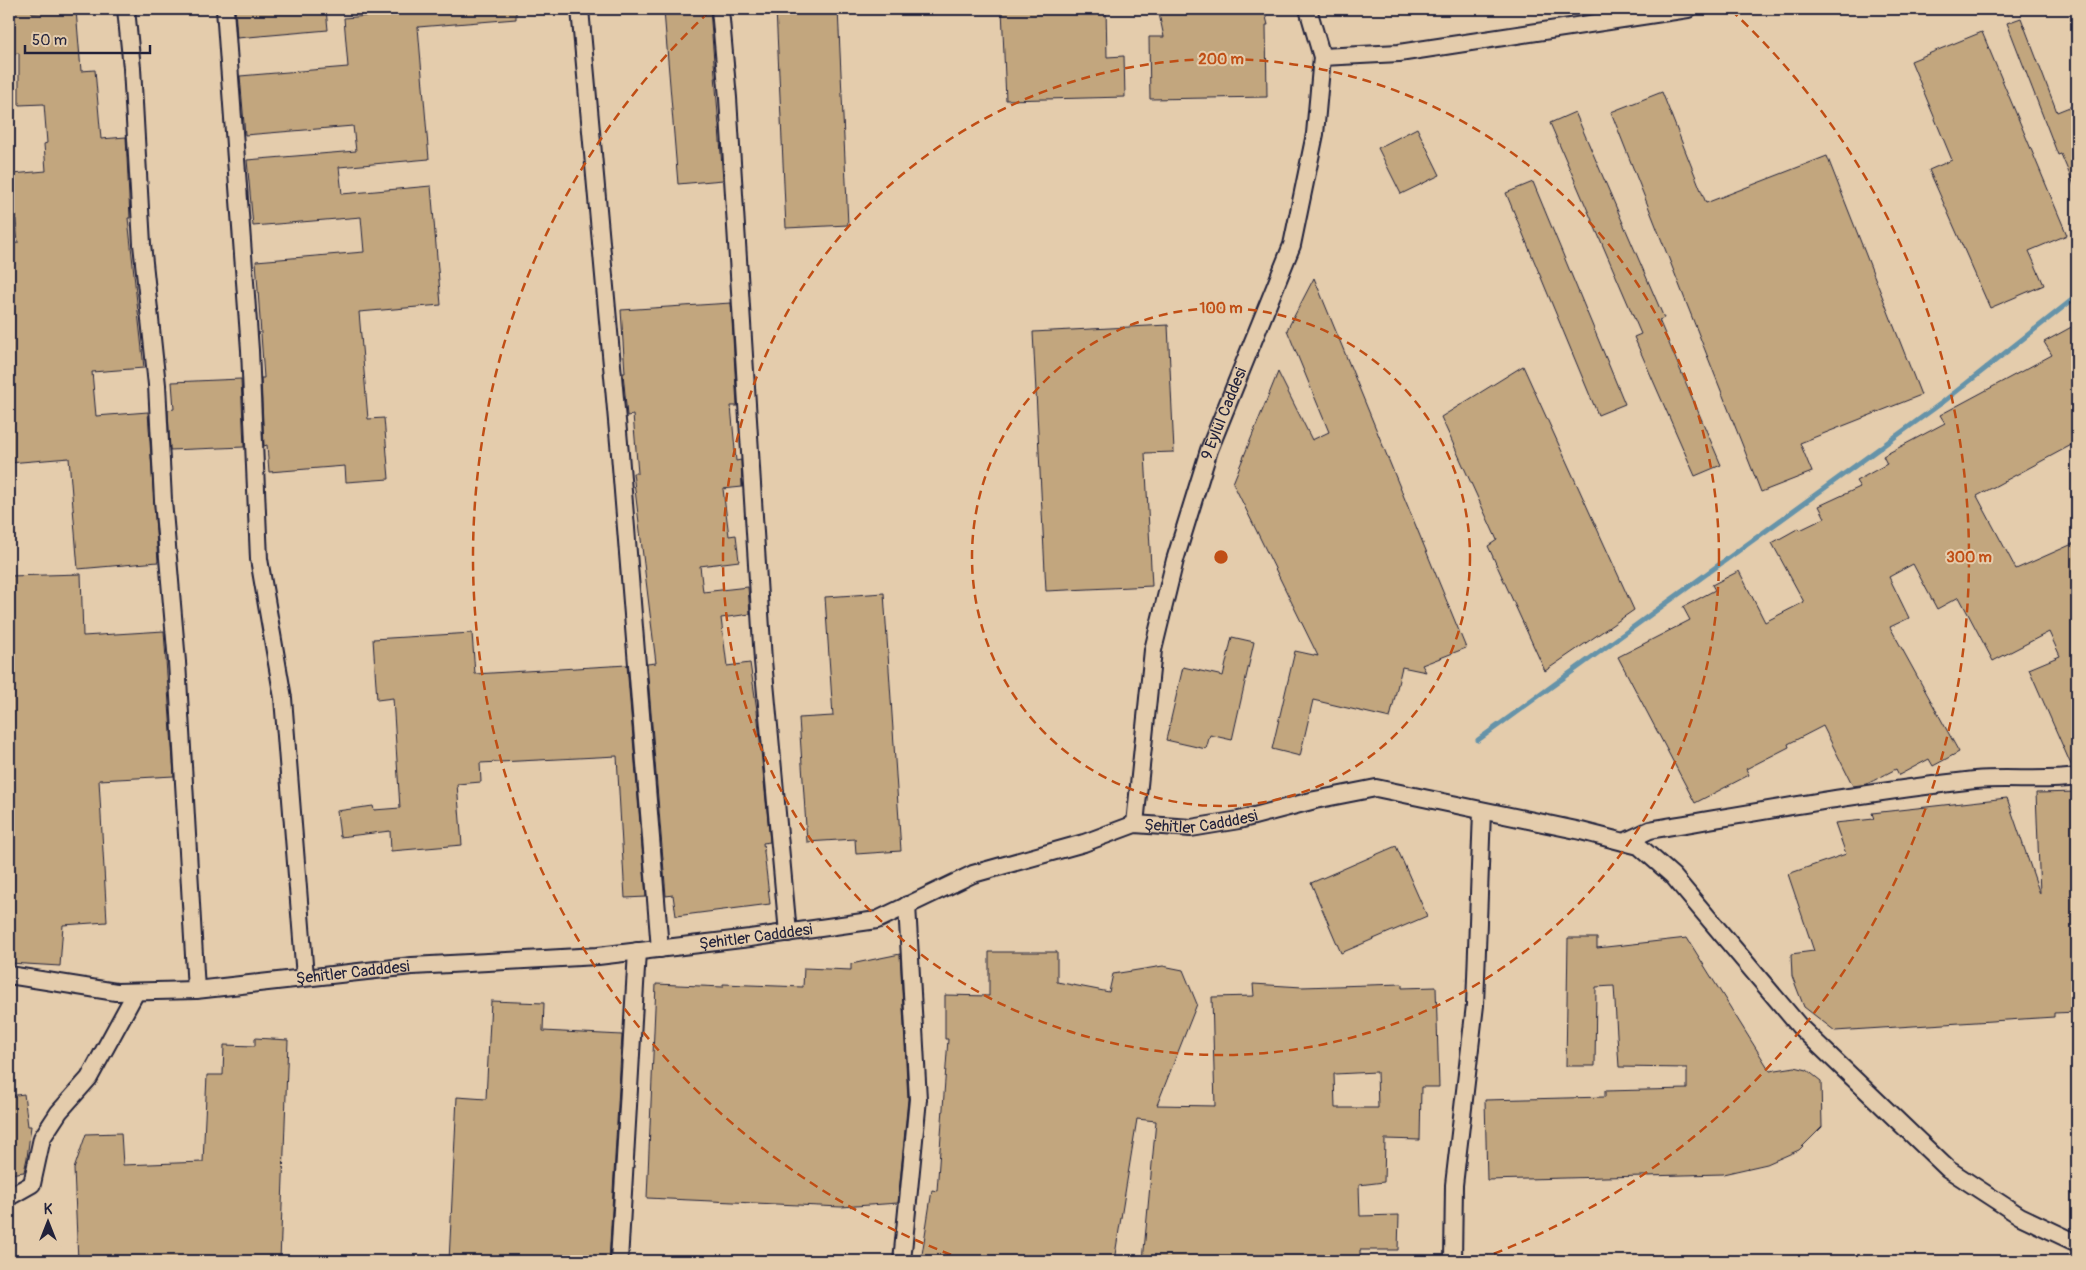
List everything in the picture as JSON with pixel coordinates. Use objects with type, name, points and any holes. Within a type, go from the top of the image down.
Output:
[{"type":"street","points":[[126,9],[132,68],[142,244],[157,385],[163,500],[177,662],[196,990]]},
{"type":"street","points":[[225,9],[250,350],[259,559],[282,698],[305,977]]},
{"type":"street","points":[[580,9],[620,454],[660,949]]},
{"type":"street","points":[[720,9],[728,98],[763,660],[788,933]]},
{"type":"street","name":"9 Eylül Caddesi","points":[[1135,824],[1153,650],[1175,560],[1209,450],[1292,245],[1315,134],[1322,57],[1308,9]]},
{"type":"street","points":[[1322,57],[1399,54],[1688,9]]},
{"type":"street","points":[[1624,842],[1650,830],[1863,795],[1978,780],[2053,781],[2077,777]]},
{"type":"street","name":"Şehitler Cadddesi","points":[[9,975],[116,992],[196,990],[412,966],[598,956],[788,933],[877,920],[973,874],[1084,843],[1135,824],[1191,828],[1239,820],[1315,800],[1376,788],[1581,831],[1639,846],[1673,876],[1800,1027],[1948,1169],[2020,1216],[2077,1243]]},
{"type":"street","points":[[1454,1261],[1454,1185],[1475,1005],[1482,811]]},
{"type":"street","points":[[902,1261],[918,1099],[908,905]]},
{"type":"street","points":[[619,1261],[637,952]]},
{"type":"street","points":[[9,1197],[32,1184],[42,1138],[59,1112],[88,1078],[136,992]]},
{"type":"building","points":[[9,9],[32,9],[32,13],[76,10],[81,71],[95,70],[101,139],[126,137],[130,218],[128,218],[144,368],[92,372],[96,416],[148,412],[158,562],[78,569],[69,458],[9,463],[9,244],[18,243],[12,174],[46,171],[44,144],[47,143],[44,104],[19,105],[19,53],[9,54]]},
{"type":"building","points":[[235,9],[326,9],[328,30],[237,38]]},
{"type":"building","points":[[426,9],[516,9],[516,19],[418,27],[429,159],[339,167],[342,194],[431,186],[441,305],[359,312],[368,419],[384,418],[389,479],[346,482],[345,466],[269,472],[267,445],[264,446],[261,378],[264,378],[256,261],[364,252],[361,217],[253,226],[247,160],[356,151],[353,126],[245,135],[240,76],[348,67],[344,18],[426,11]]},
{"type":"building","points":[[710,9],[723,180],[678,184],[664,11]]},
{"type":"building","points":[[776,9],[838,9],[848,225],[786,228]]},
{"type":"building","points":[[1002,9],[1106,9],[1107,57],[1124,56],[1125,97],[1006,100]]},
{"type":"building","points":[[1158,9],[1264,9],[1268,25],[1266,25],[1267,97],[1150,99],[1149,37],[1164,37]]},
{"type":"building","points":[[2021,18],[2057,112],[2077,104],[2077,192],[2061,154],[2058,155],[2007,23]]},
{"type":"building","points":[[1982,32],[2067,235],[2029,251],[2044,285],[1990,308],[1929,170],[1952,160],[1911,61]]},
{"type":"building","points":[[1662,92],[1706,203],[1827,156],[1921,395],[1800,443],[1812,472],[1761,492],[1611,112]]},
{"type":"building","points":[[1575,112],[1664,318],[1659,320],[1721,465],[1695,476],[1634,337],[1641,334],[1550,123]]},
{"type":"building","points":[[1417,128],[1440,175],[1401,194],[1378,148]]},
{"type":"building","points":[[1533,182],[1625,404],[1598,415],[1506,193]]},
{"type":"building","points":[[1314,278],[1466,648],[1422,665],[1426,672],[1402,667],[1390,718],[1313,700],[1300,756],[1272,749],[1295,651],[1318,656],[1233,483],[1278,372],[1312,440],[1329,432],[1287,330]]},
{"type":"building","points":[[731,303],[737,406],[731,406],[736,461],[741,460],[742,487],[723,489],[729,536],[736,535],[739,561],[700,566],[703,592],[748,587],[750,614],[721,618],[727,666],[750,663],[757,710],[770,842],[763,843],[770,904],[676,916],[673,895],[666,896],[647,664],[656,663],[633,473],[638,473],[633,415],[627,416],[623,373],[625,373],[621,310]]},
{"type":"building","points":[[2077,324],[2077,442],[1977,496],[2016,569],[2077,542],[2077,767],[2072,767],[2029,669],[2060,656],[2049,632],[1993,661],[1959,597],[1937,609],[1913,564],[1889,577],[1909,618],[1890,627],[1959,752],[1933,766],[1929,759],[1899,775],[1896,769],[1867,784],[1853,786],[1823,726],[1788,744],[1789,747],[1746,769],[1749,775],[1695,803],[1618,657],[1690,620],[1683,607],[1715,590],[1712,585],[1739,571],[1765,622],[1804,602],[1772,543],[1799,528],[1800,530],[1825,518],[1819,506],[1860,487],[1856,481],[1887,464],[1883,456],[1945,423],[1940,415],[2052,355],[2044,342]]},
{"type":"building","points":[[1168,325],[1174,452],[1145,453],[1152,586],[1046,591],[1033,332]]},
{"type":"building","points":[[1523,366],[1634,610],[1545,671],[1488,546],[1497,540],[1441,417]]},
{"type":"building","points":[[241,379],[244,447],[170,450],[168,410],[174,409],[172,382]]},
{"type":"building","points":[[81,574],[83,636],[164,631],[174,776],[99,780],[107,922],[63,925],[60,966],[9,963],[9,576]]},
{"type":"building","points":[[884,593],[901,851],[856,854],[855,839],[807,842],[799,718],[833,716],[825,597]]},
{"type":"building","points":[[472,633],[475,674],[627,665],[646,897],[625,898],[617,756],[480,763],[481,782],[457,784],[462,845],[391,851],[390,831],[340,837],[337,811],[373,806],[374,810],[400,808],[393,698],[377,700],[373,639]]},
{"type":"building","points":[[1232,637],[1254,642],[1232,740],[1210,735],[1206,749],[1166,740],[1183,667],[1223,676]]},
{"type":"building","points":[[2077,792],[2077,1012],[2054,1013],[2054,1017],[1835,1031],[1804,1007],[1792,976],[1791,954],[1814,951],[1788,874],[1846,854],[1835,823],[1874,819],[1872,813],[2007,798],[2040,894],[2036,793]]},
{"type":"building","points":[[1396,846],[1427,916],[1341,953],[1311,883]]},
{"type":"building","points":[[1568,938],[1597,938],[1597,948],[1687,938],[1770,1071],[1795,1067],[1807,1070],[1821,1081],[1822,1127],[1799,1150],[1767,1164],[1723,1174],[1487,1180],[1485,1100],[1605,1097],[1605,1091],[1687,1089],[1687,1068],[1619,1067],[1614,986],[1596,987],[1595,1066],[1566,1066]]},
{"type":"building","points":[[989,952],[1057,952],[1057,982],[1109,992],[1113,974],[1163,966],[1183,970],[1197,1004],[1157,1105],[1215,1106],[1212,997],[1254,996],[1253,984],[1302,987],[1402,984],[1402,988],[1436,987],[1439,1087],[1421,1087],[1420,1140],[1385,1139],[1384,1182],[1359,1185],[1360,1216],[1399,1215],[1398,1250],[1360,1250],[1360,1261],[1143,1261],[1156,1121],[1137,1119],[1114,1261],[921,1261],[932,1190],[937,1191],[948,1039],[945,1039],[945,995],[989,996]],"holes":[[[1377,1072],[1378,1108],[1335,1108],[1334,1074]]]},
{"type":"building","points":[[900,954],[908,1099],[898,1203],[841,1207],[647,1198],[656,984],[723,987],[723,984],[803,987],[804,968],[851,970],[851,964]]},
{"type":"building","points":[[491,1001],[544,1003],[543,1031],[622,1035],[609,1261],[449,1261],[457,1097],[486,1099]]},
{"type":"building","points":[[255,1038],[288,1040],[280,1261],[78,1261],[74,1169],[86,1134],[121,1133],[123,1165],[203,1162],[207,1075],[223,1075],[224,1045],[255,1046]]},
{"type":"building","points":[[24,1094],[28,1126],[31,1126],[27,1158],[24,1172],[9,1174],[9,1096]]},
{"type":"waterway","points":[[1478,740],[1943,402],[2077,296]]}]
